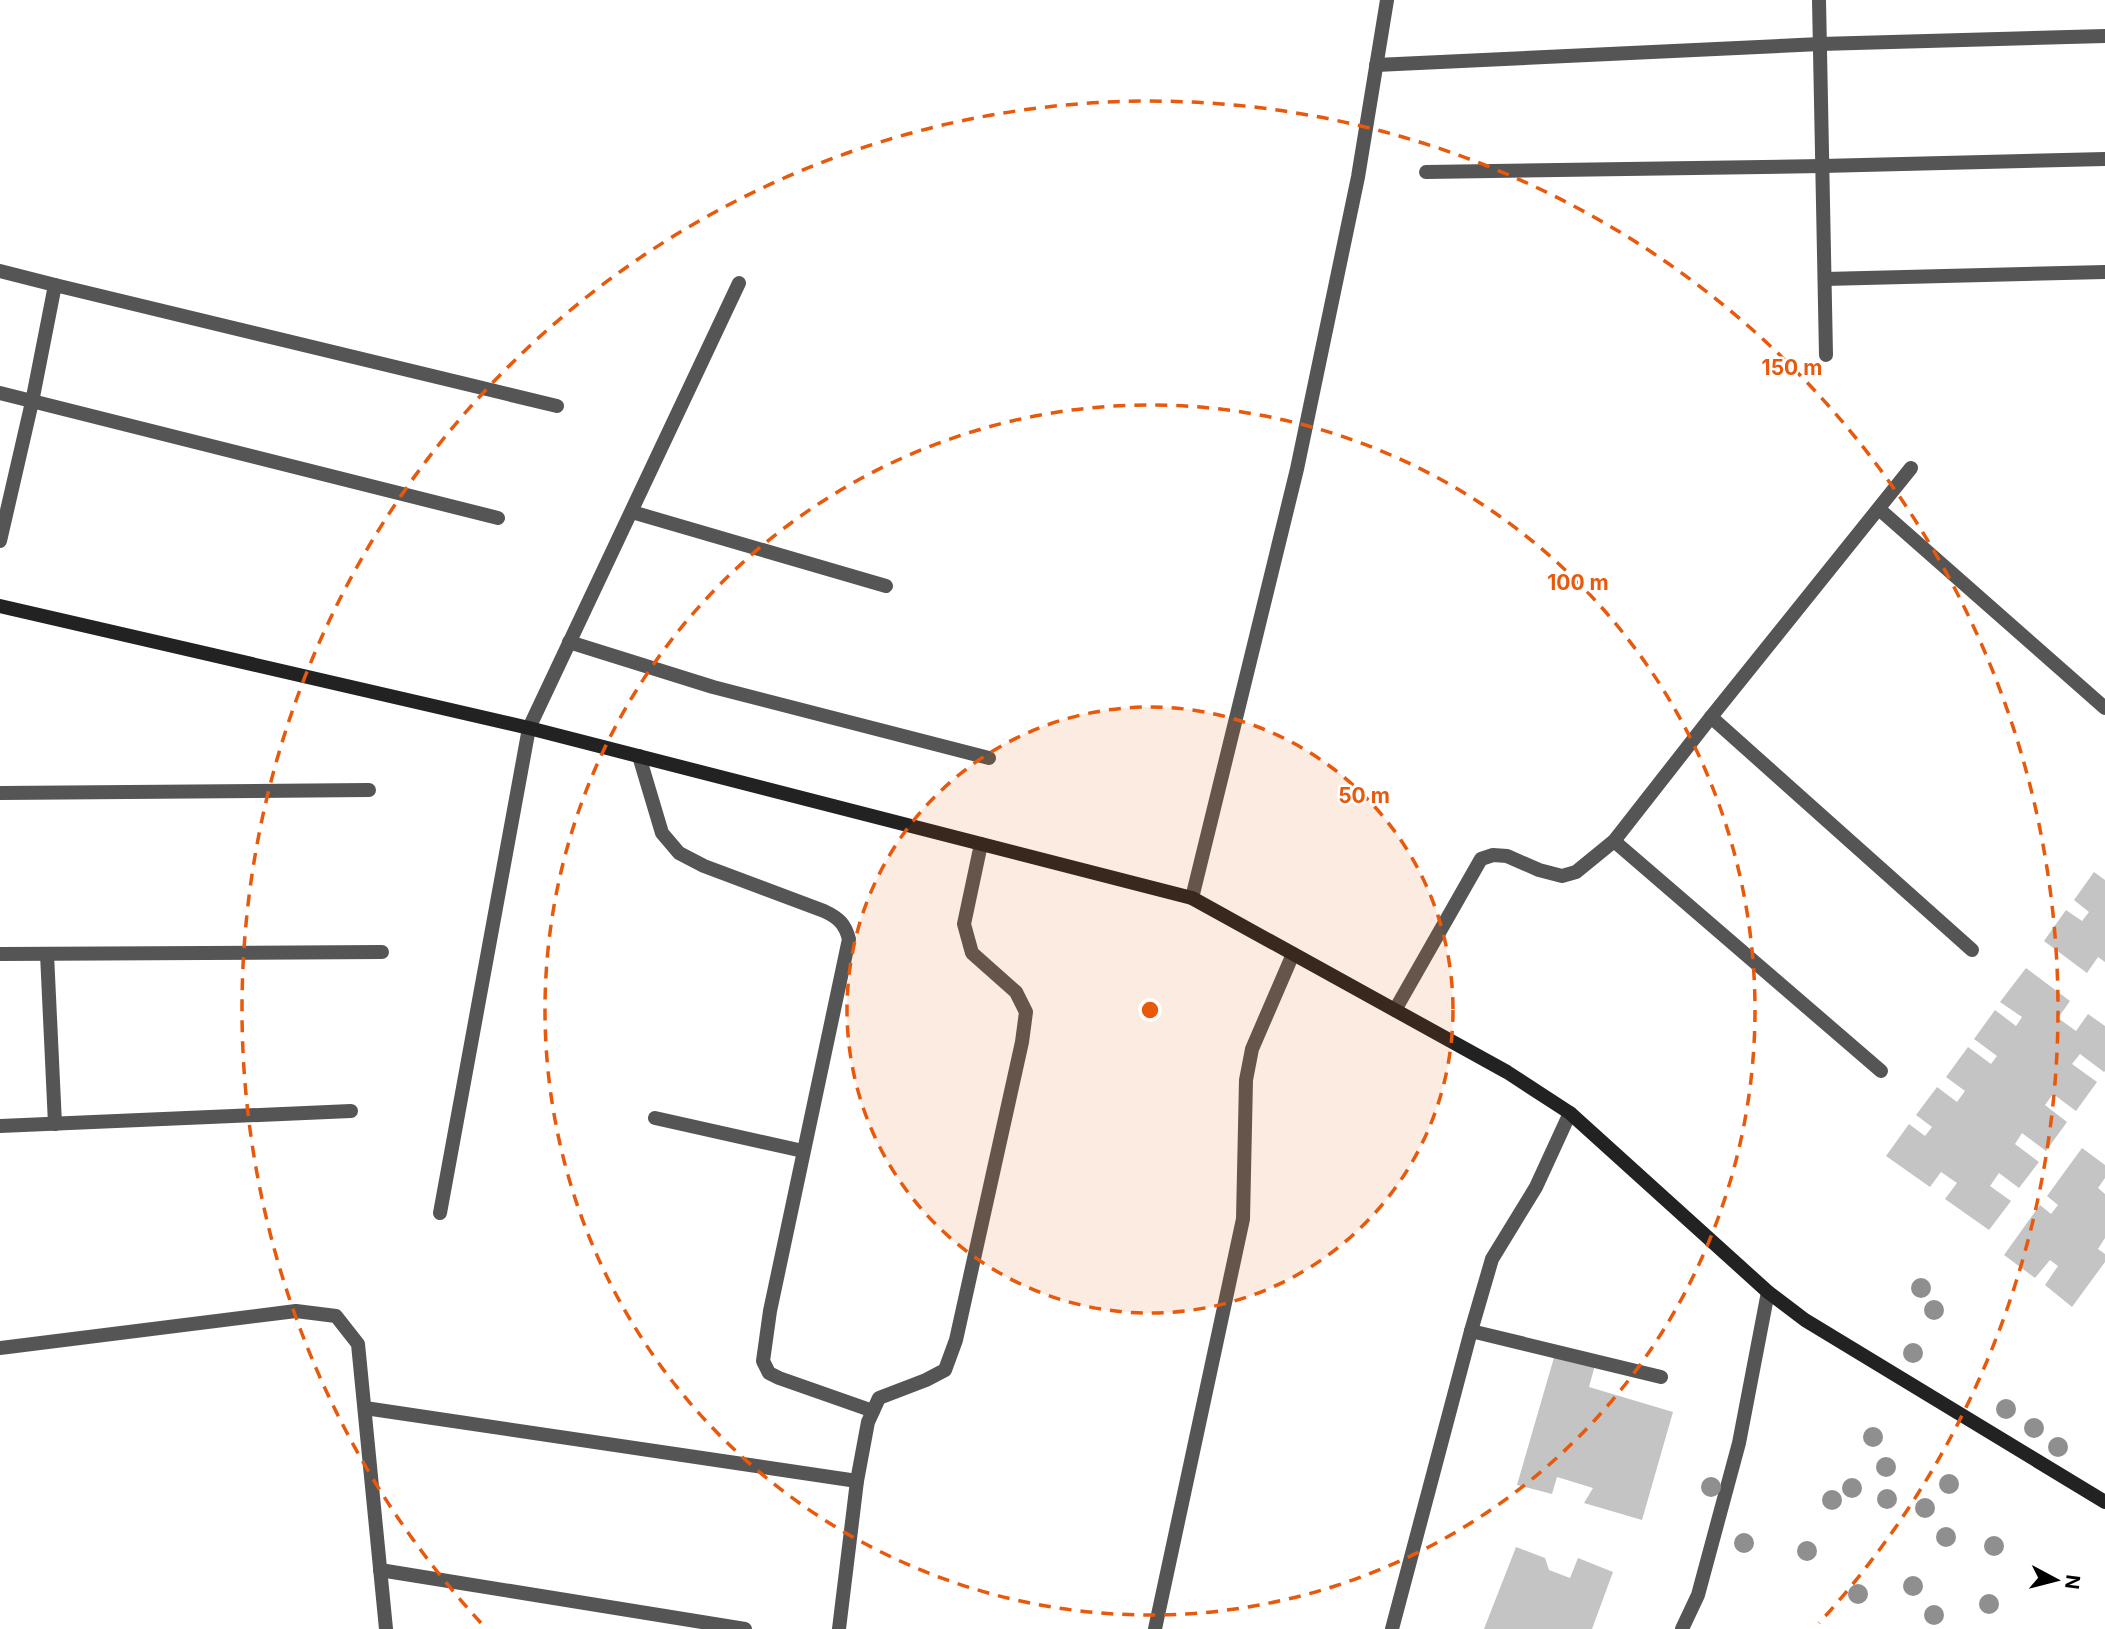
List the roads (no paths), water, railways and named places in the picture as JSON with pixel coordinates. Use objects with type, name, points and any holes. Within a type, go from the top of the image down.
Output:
[{"type":"street","points":[[1192,898],[1297,469],[1358,177],[1387,0]]},
{"type":"street","points":[[1819,0],[1826,355]]},
{"type":"street","points":[[1376,65],[1820,44],[2105,36]]},
{"type":"street","points":[[1426,172],[2105,159]]},
{"type":"street","points":[[0,271],[557,406]]},
{"type":"street","points":[[1825,279],[2105,272]]},
{"type":"street","points":[[440,1213],[529,728],[739,283]]},
{"type":"street","points":[[0,541],[55,285]]},
{"type":"street","points":[[0,393],[498,518]]},
{"type":"street","points":[[1395,1010],[1481,859],[1493,855],[1507,856],[1539,870],[1562,876],[1576,872],[1614,841],[1911,468]]},
{"type":"street","points":[[1879,509],[2105,708]]},
{"type":"street","points":[[632,512],[886,586]]},
{"type":"street","points":[[0,606],[529,728],[1192,898],[1507,1072],[1570,1113],[1768,1292],[1805,1320],[2105,1502]]},
{"type":"street","points":[[569,642],[713,687],[989,758]]},
{"type":"street","points":[[1711,717],[1972,950]]},
{"type":"street","points":[[639,756],[662,833],[679,853],[704,866],[838,917],[846,928],[849,939],[770,1311],[764,1362],[769,1373],[779,1378],[873,1411]]},
{"type":"street","points":[[0,793],[369,790]]},
{"type":"street","points":[[1614,841],[1881,1071]]},
{"type":"street","points":[[839,1629],[857,1481],[868,1422],[879,1398],[945,1370],[956,1340],[1022,1042],[1026,1012],[1016,992],[972,953],[964,924],[981,844]]},
{"type":"street","points":[[0,954],[382,952]]},
{"type":"street","points":[[47,954],[55,1124]]},
{"type":"street","points":[[1155,1629],[1243,1219],[1246,1080],[1252,1049],[1293,954]]},
{"type":"street","points":[[0,1126],[351,1111]]},
{"type":"street","points":[[1392,1629],[1492,1259],[1536,1187],[1570,1113]]},
{"type":"street","points":[[655,1118],[803,1151]]},
{"type":"street","points":[[1682,1629],[1698,1595],[1736,1457],[1768,1292]]},
{"type":"street","points":[[0,1348],[296,1311],[336,1316],[358,1343],[386,1629]]},
{"type":"street","points":[[1471,1331],[1661,1377]]},
{"type":"street","points":[[365,1408],[857,1481]]},
{"type":"street","points":[[380,1570],[745,1629]]}]
